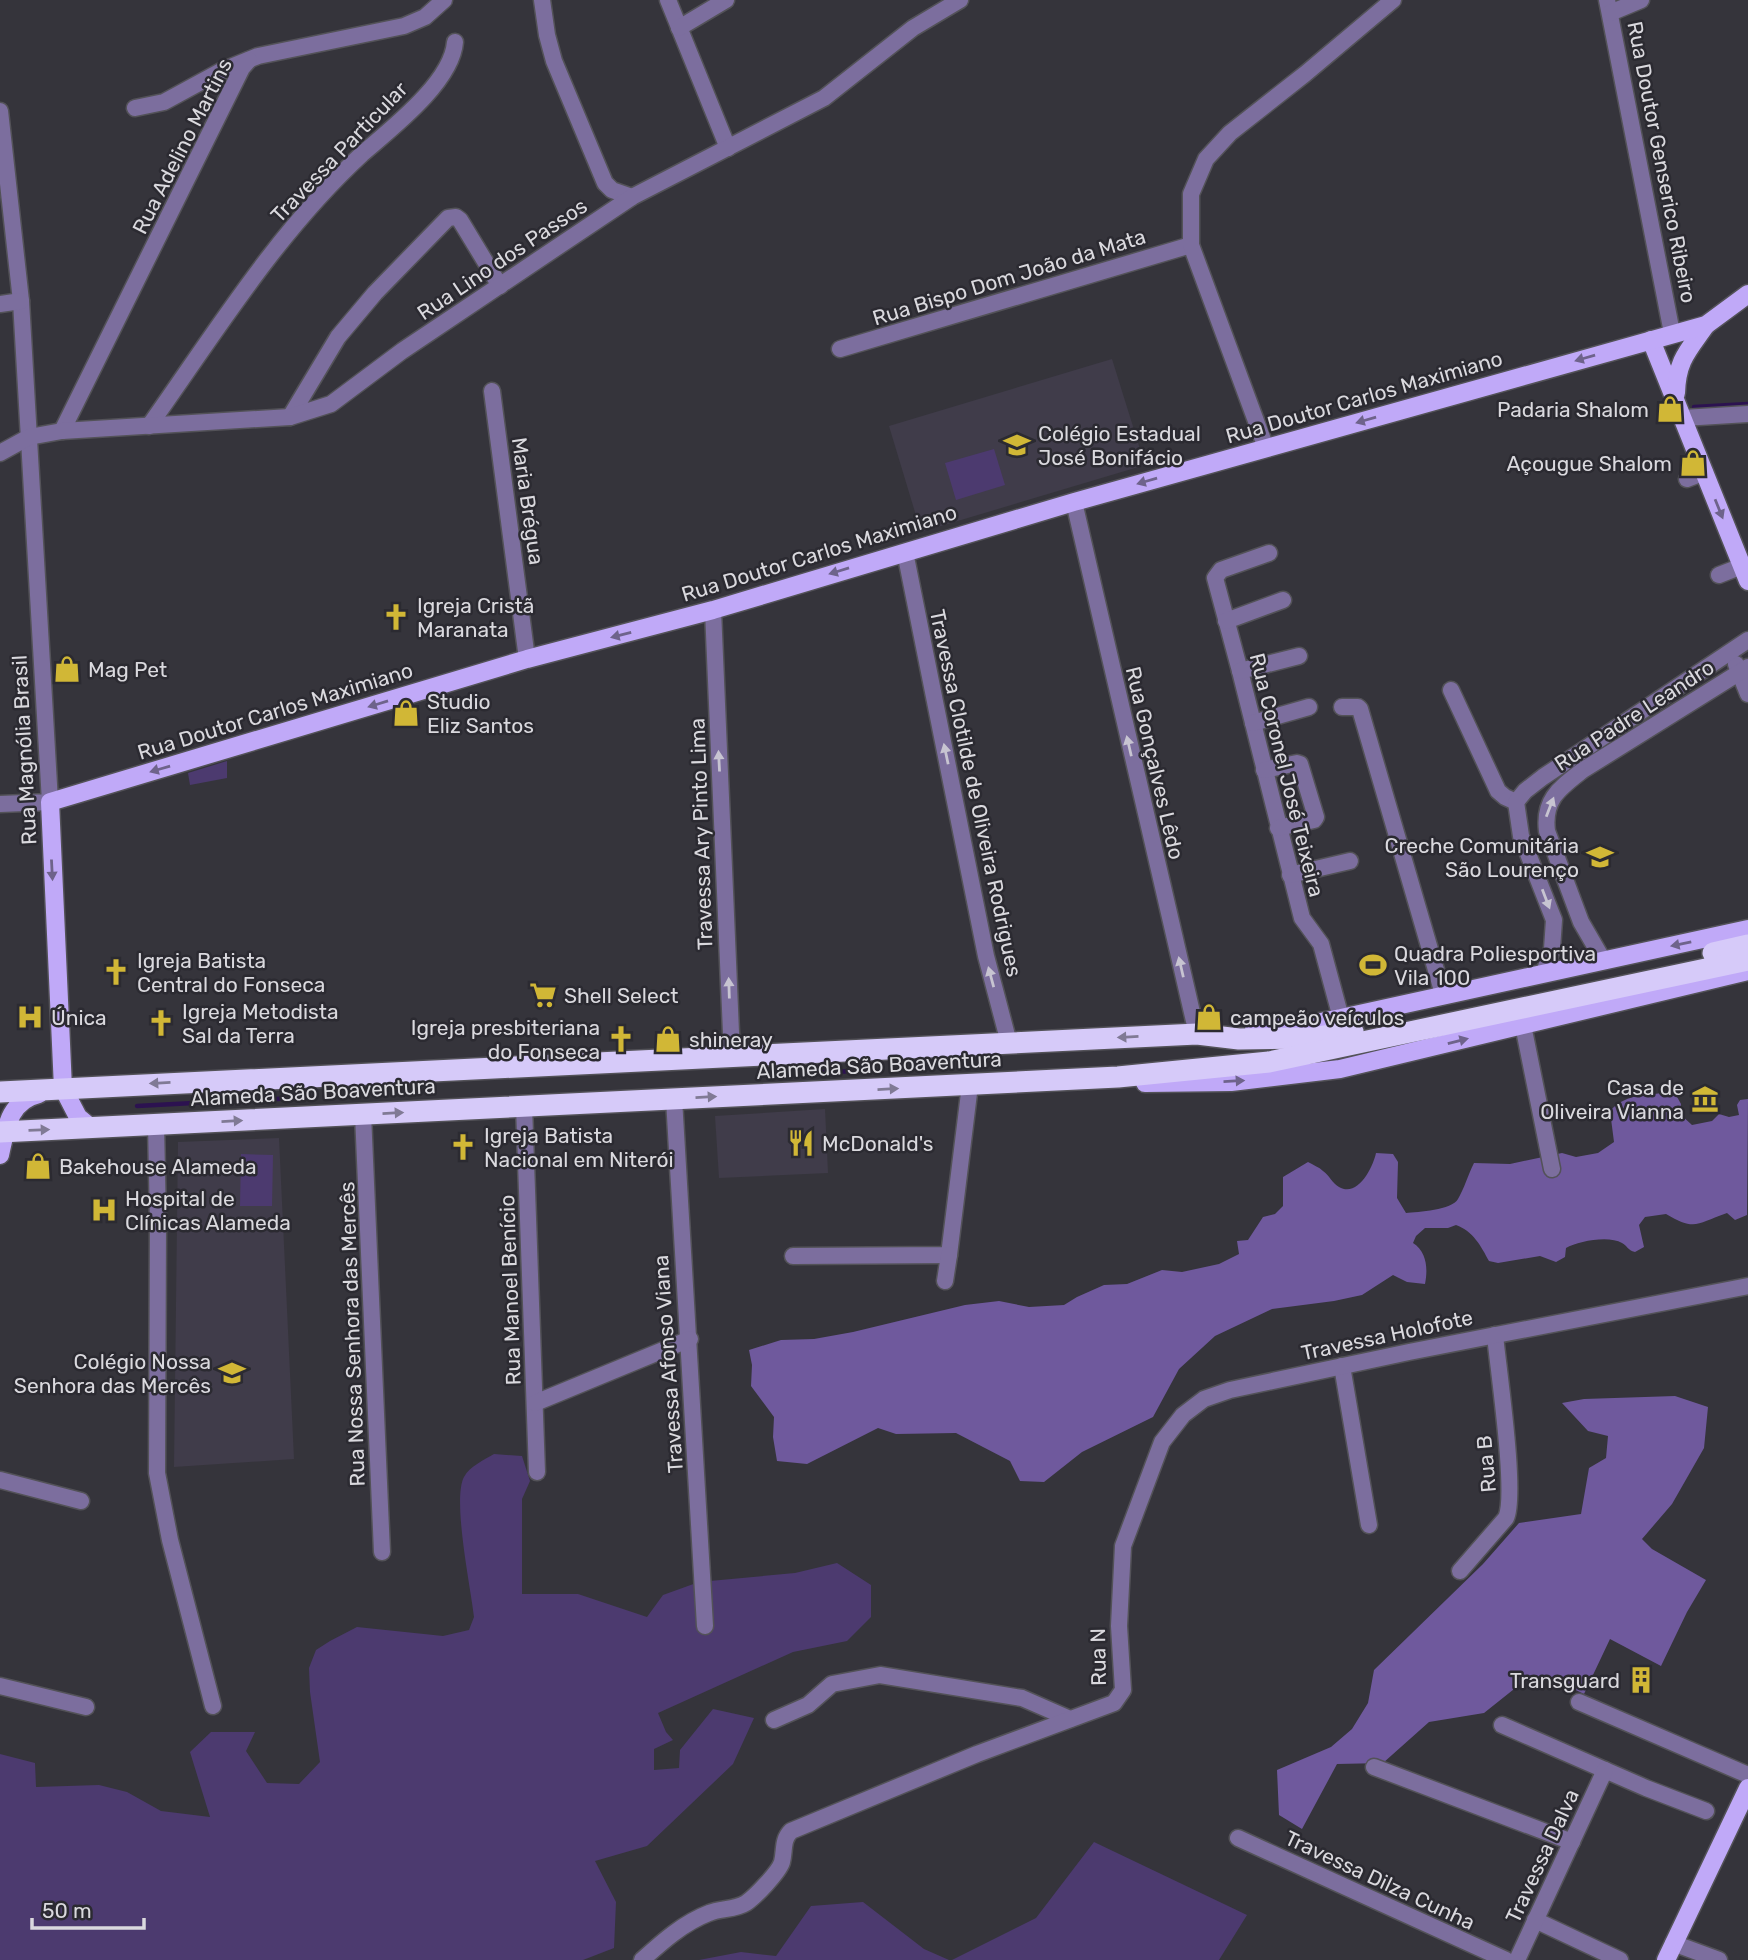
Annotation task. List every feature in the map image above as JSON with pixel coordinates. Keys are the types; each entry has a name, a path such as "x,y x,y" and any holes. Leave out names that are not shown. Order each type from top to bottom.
{"highway":[{"path":"1118,1077 1269,1062 1564,992 1739,940"},
{"path":"1201,1034 1239,1039 1312,1038 1564,992 1746,968"},
{"name":"Alameda São Boaventura","path":"0,1092 1201,1034"},
{"name":"Alameda São Boaventura","path":"3,1131 1118,1077"}],"main road":[{"path":"1676,400 1676,374 1680,362 1706,325 1748,294"},
{"name":"Rua Doutor Carlos Maximiano","path":"50,802 527,659 713,610 1074,502 1706,325"},
{"path":"1651,340 1745,574"},
{"name":"Rua Magnólia Brasil","path":"50,802 63,1088 78,1117 90,1127"},
{"name":"Alameda São Boaventura","path":"1201,1034 1277,1028 1341,1018 1603,960 1739,940 1748,929"},
{"path":"1739,940 1748,939"},
{"name":"Alameda São Boaventura","path":"1118,1077 1140,1083 1231,1082 1320,1073 1522,1026 1746,968"},
{"path":"0,1155 3,1131 15,1106 21,1100 63,1088"},
{"path":"1665,1960 1748,1788"}],"street":[{"path":"542,0 554,61 605,183 612,190 632,197"},
{"path":"667,0 728,148"},
{"path":"678,28 726,0"},
{"name":"Rua Lino dos Passos","path":"0,453 29,437 62,431 290,417 331,404 402,351 632,197 824,98 913,27 960,0"},
{"path":"1266,448 1191,245 1191,194 1206,159 1230,133 1306,74 1393,0"},
{"path":"1610,4 1641,0"},
{"name":"Rua Adelino Martins","path":"62,431 236,81 249,60 404,26 425,17 442,3"},
{"name":"Rua Doutor Genserico Ribeiro","path":"1610,4 1672,334"},
{"name":"Travessa Particular","path":"149,426 278,245 338,176 401,120 442,77 451,62 455,42"},
{"path":"135,108 164,102 221,71 249,60"},
{"name":"Rua Magnólia Brasil","path":"0,111 21,300 50,802"},
{"path":"600,219 605,183"},
{"path":"290,417 338,337 375,293 448,218 456,217 460,220 500,286"},
{"name":"Rua Bispo Dom João da Mata","path":"839,349 1191,245"},
{"path":"0,304 21,300"},
{"name":"Maria Brégua","path":"492,391 527,659"},
{"path":"1683,418 1748,414"},
{"path":"1687,478 1704,472"},
{"name":"Rua Gonçalves Lêdo","path":"1074,502 1201,1034"},
{"name":"Travessa Clotilde de Oliveira Rodrigues","path":"905,552 986,957 1009,1043"},
{"name":"Rua Coronel José Teixeira","path":"1269,553 1221,570 1214,578 1302,918 1321,944 1341,1018"},
{"path":"1719,575 1745,574"},
{"path":"1226,621 1283,600"},
{"name":"Travessa Ary Pinto Lima","path":"713,610 732,1056"},
{"name":"Rua Padre Leandro","path":"1516,802 1543,777 1748,640"},
{"path":"1731,650 1744,669 1748,694"},
{"path":"1240,671 1299,656"},
{"name":"Rua Padre Leandro","path":"1603,960 1581,922 1548,831 1546,816 1550,801 1561,788 1583,771 1744,669"},
{"path":"1451,690 1498,791 1516,802 1521,836 1554,920 1552,949 1544,973"},
{"path":"1253,723 1309,707"},
{"path":"1342,707 1360,709 1443,995"},
{"path":"1264,770 1300,764 1316,817 1314,820 1279,828"},
{"name":"Rua Doutor Carlos Maximiano","path":"0,804 50,802"},
{"path":"1290,875 1350,861"},
{"path":"1522,1026 1552,1169"},
{"path":"945,1281 970,1085"},
{"name":"Travessa Afonso Viana","path":"674,1099 705,1626"},
{"name":"Rua Manoel Benício","path":"524,1106 537,1472"},
{"name":"Rua Nossa Senhora das Mercês","path":"363,1114 382,1552"},
{"path":"156,1124 157,1473 160,1500 213,1706"},
{"path":"793,1256 949,1255"},
{"name":"Travessa Holofote","path":"1123,1546 1162,1442 1182,1415 1203,1399 1230,1390 1342,1366 1748,1286"},
{"name":"Rua B","path":"1460,1571 1510,1510 1510,1484 1495,1335"},
{"path":"535,1403 690,1339"},
{"path":"1342,1366 1369,1525"},
{"path":"0,1480 80,1501"},
{"name":"Rua N","path":"642,1960 695,1919 713,1911 746,1903 778,1871 782,1862 784,1841 791,1831 977,1754 1114,1703 1122,1690 1119,1626 1123,1546"},
{"path":"774,1720 808,1705 832,1684 880,1675 1022,1698 1070,1719"},
{"path":"0,1686 86,1707"},
{"path":"1578,1702 1748,1775"},
{"path":"1502,1725 1706,1811"},
{"path":"1374,1768 1572,1842"},
{"name":"Travessa Dalva","path":"1517,1960 1605,1770"},
{"name":"Travessa Dilza Cunha","path":"1238,1838 1506,1960"},
{"path":"1535,1920 1620,1960"},
{"path":"1673,1943 1719,1960"}],"shaded area":[{"name":"Colégio Estadual José Bonifácio","path":"1112,359 1145,465 921,532 889,426"},
{"path":"994,449 1005,485 956,500 945,463"},
{"path":"227,761 227,778 190,785 188,773"},
{"path":"1664,1093 1676,1095 1681,1104 1680,1114 1692,1125 1712,1121 1719,1114 1729,1117 1739,1115 1737,1105 1740,1100 1748,1099 1747,1215 1735,1220 1727,1213 1696,1224 1684,1223 1666,1214 1645,1217 1639,1225 1644,1247 1635,1252 1616,1241 1594,1240 1566,1248 1565,1257 1556,1262 1540,1256 1498,1263 1489,1261 1476,1240 1462,1228 1456,1225 1448,1228 1425,1228 1413,1243 1421,1251 1425,1261 1425,1284 1407,1282 1393,1275 1362,1295 1272,1309 1215,1336 1179,1369 1153,1417 1082,1452 1044,1482 1020,1481 1010,1461 956,1433 896,1434 878,1428 807,1464 777,1461 773,1437 774,1417 751,1386 752,1365 749,1350 781,1340 814,1339 853,1332 965,1305 999,1301 1029,1307 1064,1305 1104,1285 1127,1284 1162,1270 1182,1272 1219,1264 1239,1254 1237,1241 1248,1240 1263,1217 1275,1214 1283,1206 1283,1177 1308,1162 1321,1170 1337,1186 1346,1189 1358,1185 1364,1179 1376,1153 1393,1154 1398,1162 1397,1198 1406,1213 1442,1208 1458,1199 1474,1163 1510,1164 1562,1153 1576,1157 1598,1153 1614,1142 1610,1111 1615,1106 1634,1097"},
{"path":"825,1109 828,1173 719,1178 715,1116"},
{"name":"Colégio Nossa Senhora das Mercês","path":"279,1138 294,1459 174,1467 178,1142"},
{"path":"241,1154 273,1155 272,1206 240,1206"},
{"path":"1675,1396 1708,1407 1704,1448 1672,1504 1642,1539 1652,1549 1706,1580 1661,1666 1610,1639 1584,1694 1553,1679 1528,1678 1484,1713 1429,1722 1383,1763 1337,1764 1302,1829 1279,1815 1277,1770 1331,1747 1352,1729 1368,1703 1374,1670 1483,1564 1519,1523 1581,1514 1589,1468 1606,1458 1608,1436 1588,1431 1562,1403 1584,1399"},
{"path":"494,1454 522,1456 530,1481 522,1499 522,1594 578,1594 647,1617 663,1595 699,1582 795,1573 837,1563 871,1585 871,1617 847,1641 793,1652 658,1713 666,1732 673,1740 654,1749 654,1770 679,1768 680,1750 713,1709 754,1718 733,1764 647,1846 595,1861 616,1902 614,1948 583,1960 0,1960 0,1754 35,1763 36,1787 99,1785 127,1792 161,1811 210,1817 190,1752 211,1732 255,1732 246,1751 267,1783 299,1784 320,1762 309,1668 316,1650 357,1627 443,1636 469,1630 474,1617 463,1545 461,1488 464,1477 470,1470"},
{"path":"1094,1842 1247,1915 1219,1960 952,1960 1036,1918"},
{"path":"863,1902 924,1949 949,1960 699,1960 741,1952 776,1956 811,1906"}],"waterway":[{"path":"1694,407 1748,404"},
{"path":"821,1072 867,1071"},
{"path":"277,1099 289,1098"},
{"path":"137,1106 231,1101"}],"place":[{"name":"Padaria Shalom","path":"1670,409"},
{"name":"Colégio Estadual José Bonifácio","path":"1017,445"},
{"name":"Açougue Shalom","path":"1693,463"},
{"name":"Igreja Cristã Maranata","path":"396,617"},
{"name":"Mag Pet","path":"67,669"},
{"name":"Studio Eliz Santos","path":"406,713"},
{"name":"Creche Comunitária São Lourenço","path":"1600,857"},
{"name":"Quadra Poliesportiva Vila 100","path":"1373,965"},
{"name":"Igreja Batista Central do Fonseca","path":"116,972"},
{"name":"Shell Select","path":"543,995"},
{"name":"Única","path":"30,1017"},
{"name":"campeão veículos","path":"1209,1017"},
{"name":"Igreja Metodista Sal da Terra","path":"161,1023"},
{"name":"Igreja presbiteriana do Fonseca","path":"621,1039"},
{"name":"shineray","path":"668,1039"},
{"name":"Casa de Oliveira Vianna","path":"1705,1099"},
{"name":"McDonald's","path":"801,1143"},
{"name":"Igreja Batista Nacional em Niterói","path":"463,1147"},
{"name":"Bakehouse Alameda","path":"38,1166"},
{"name":"Hospital de Clínicas Alameda","path":"104,1210"},
{"name":"Colégio Nossa Senhora das Mercês","path":"232,1373"},
{"name":"Transguard","path":"1641,1680"}]}
